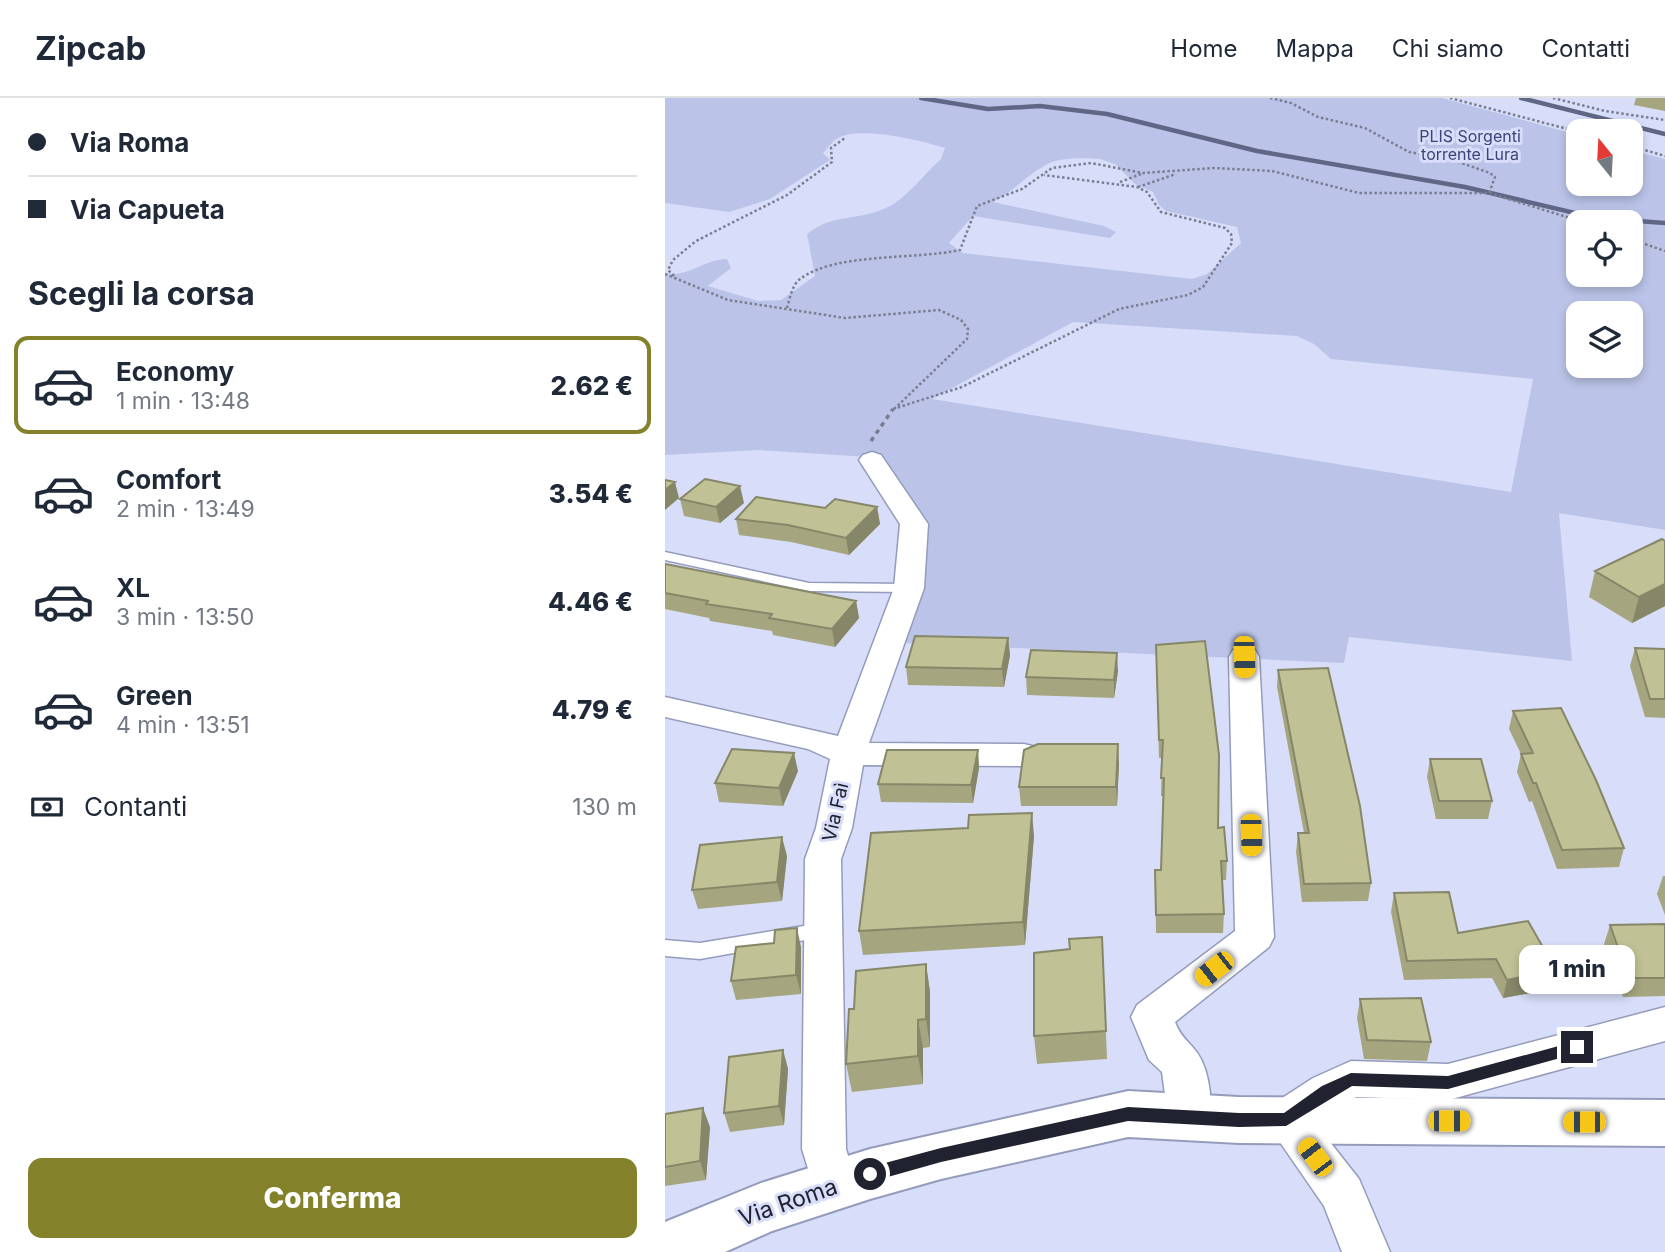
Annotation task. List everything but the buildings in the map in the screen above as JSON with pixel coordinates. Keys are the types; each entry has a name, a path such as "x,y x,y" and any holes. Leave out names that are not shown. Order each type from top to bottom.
{"street":[{"name":"Via Faì","path":"834,1186 824,1149 823,859 834,828 848,754 909,588 914,524 872,460"},
{"path":"1190,1117 1182,1065 1164,1048 1152,1017 1255,937 1244,657"},
{"path":"665,707 817,740 848,754 1024,755"},
{"path":"1366,1252 1343,1194 1286,1119 1351,1079 1448,1082 1665,1024"},
{"name":"Via Roma","path":"665,1250 761,1209 834,1186 941,1155 1128,1114 1286,1119 1665,1123"}],"lane":[{"path":"665,556 809,587 909,588"},
{"path":"665,948 700,951 822,930"}],"path":[{"path":"1270,98 1291,103 1318,117 1365,128 1409,152 1453,160 1490,173 1495,177 1489,193"},
{"path":"1450,98 1566,129"},
{"path":"1553,98 1605,111 1665,120"},
{"path":"677,279 668,270 674,257 718,229 808,182 832,162 831,148 845,138"},
{"path":"1643,150 1665,156"},
{"path":"787,308 794,285 801,278 824,268 931,257 960,250 977,206 1022,188 1052,168 1073,163 1143,173 1247,168 1272,170 1359,193 1489,193 1566,217"},
{"path":"1137,187 1179,172"},
{"path":"1119,182 1143,173"},
{"path":"893,409 962,387 1119,309 1188,295 1203,287 1232,243 1231,234 1225,228 1161,212 1147,192 1137,187 1119,182 1053,174 1043,176"},
{"path":"1643,243 1665,251"},
{"path":"665,274 728,300 845,318 922,309 939,310 961,320 968,329 967,339 893,409 871,441 872,460"}],"green space":[{"name":"PLIS Sorgenti torrente Lura","path":"665,98 1442,98 1566,132 1566,196 1643,196 1643,153 1665,159 1665,530 1559,513 1572,661 1349,637 1344,663 904,643 926,521 869,457 759,450 665,455 665,273 681,273 727,259 731,268 708,286 758,301 781,300 815,276 807,234 827,223 877,212 895,203 941,159 945,148 889,135 845,135 835,140 823,153 830,160 770,199 729,212 665,203","holes":["1071,159 1100,159 1115,164 1135,184 1153,192 1159,205 1166,211 1237,227 1241,243 1207,274 1192,279 963,253 949,243 973,216 1110,238 1116,232 1104,226 993,202 1050,163","1073,322 1297,336 1314,344 1331,359 1533,379 1511,492 932,399"]}],"waterway":[{"path":"921,98 988,109 1040,106 1107,114 1257,151 1465,187 1596,218 1665,223"},
{"path":"1521,98 1665,134"}],"route":[{"path":"870,1174 941,1155 1128,1114 1239,1120 1286,1119 1351,1079 1448,1082 1577,1047"}]}
